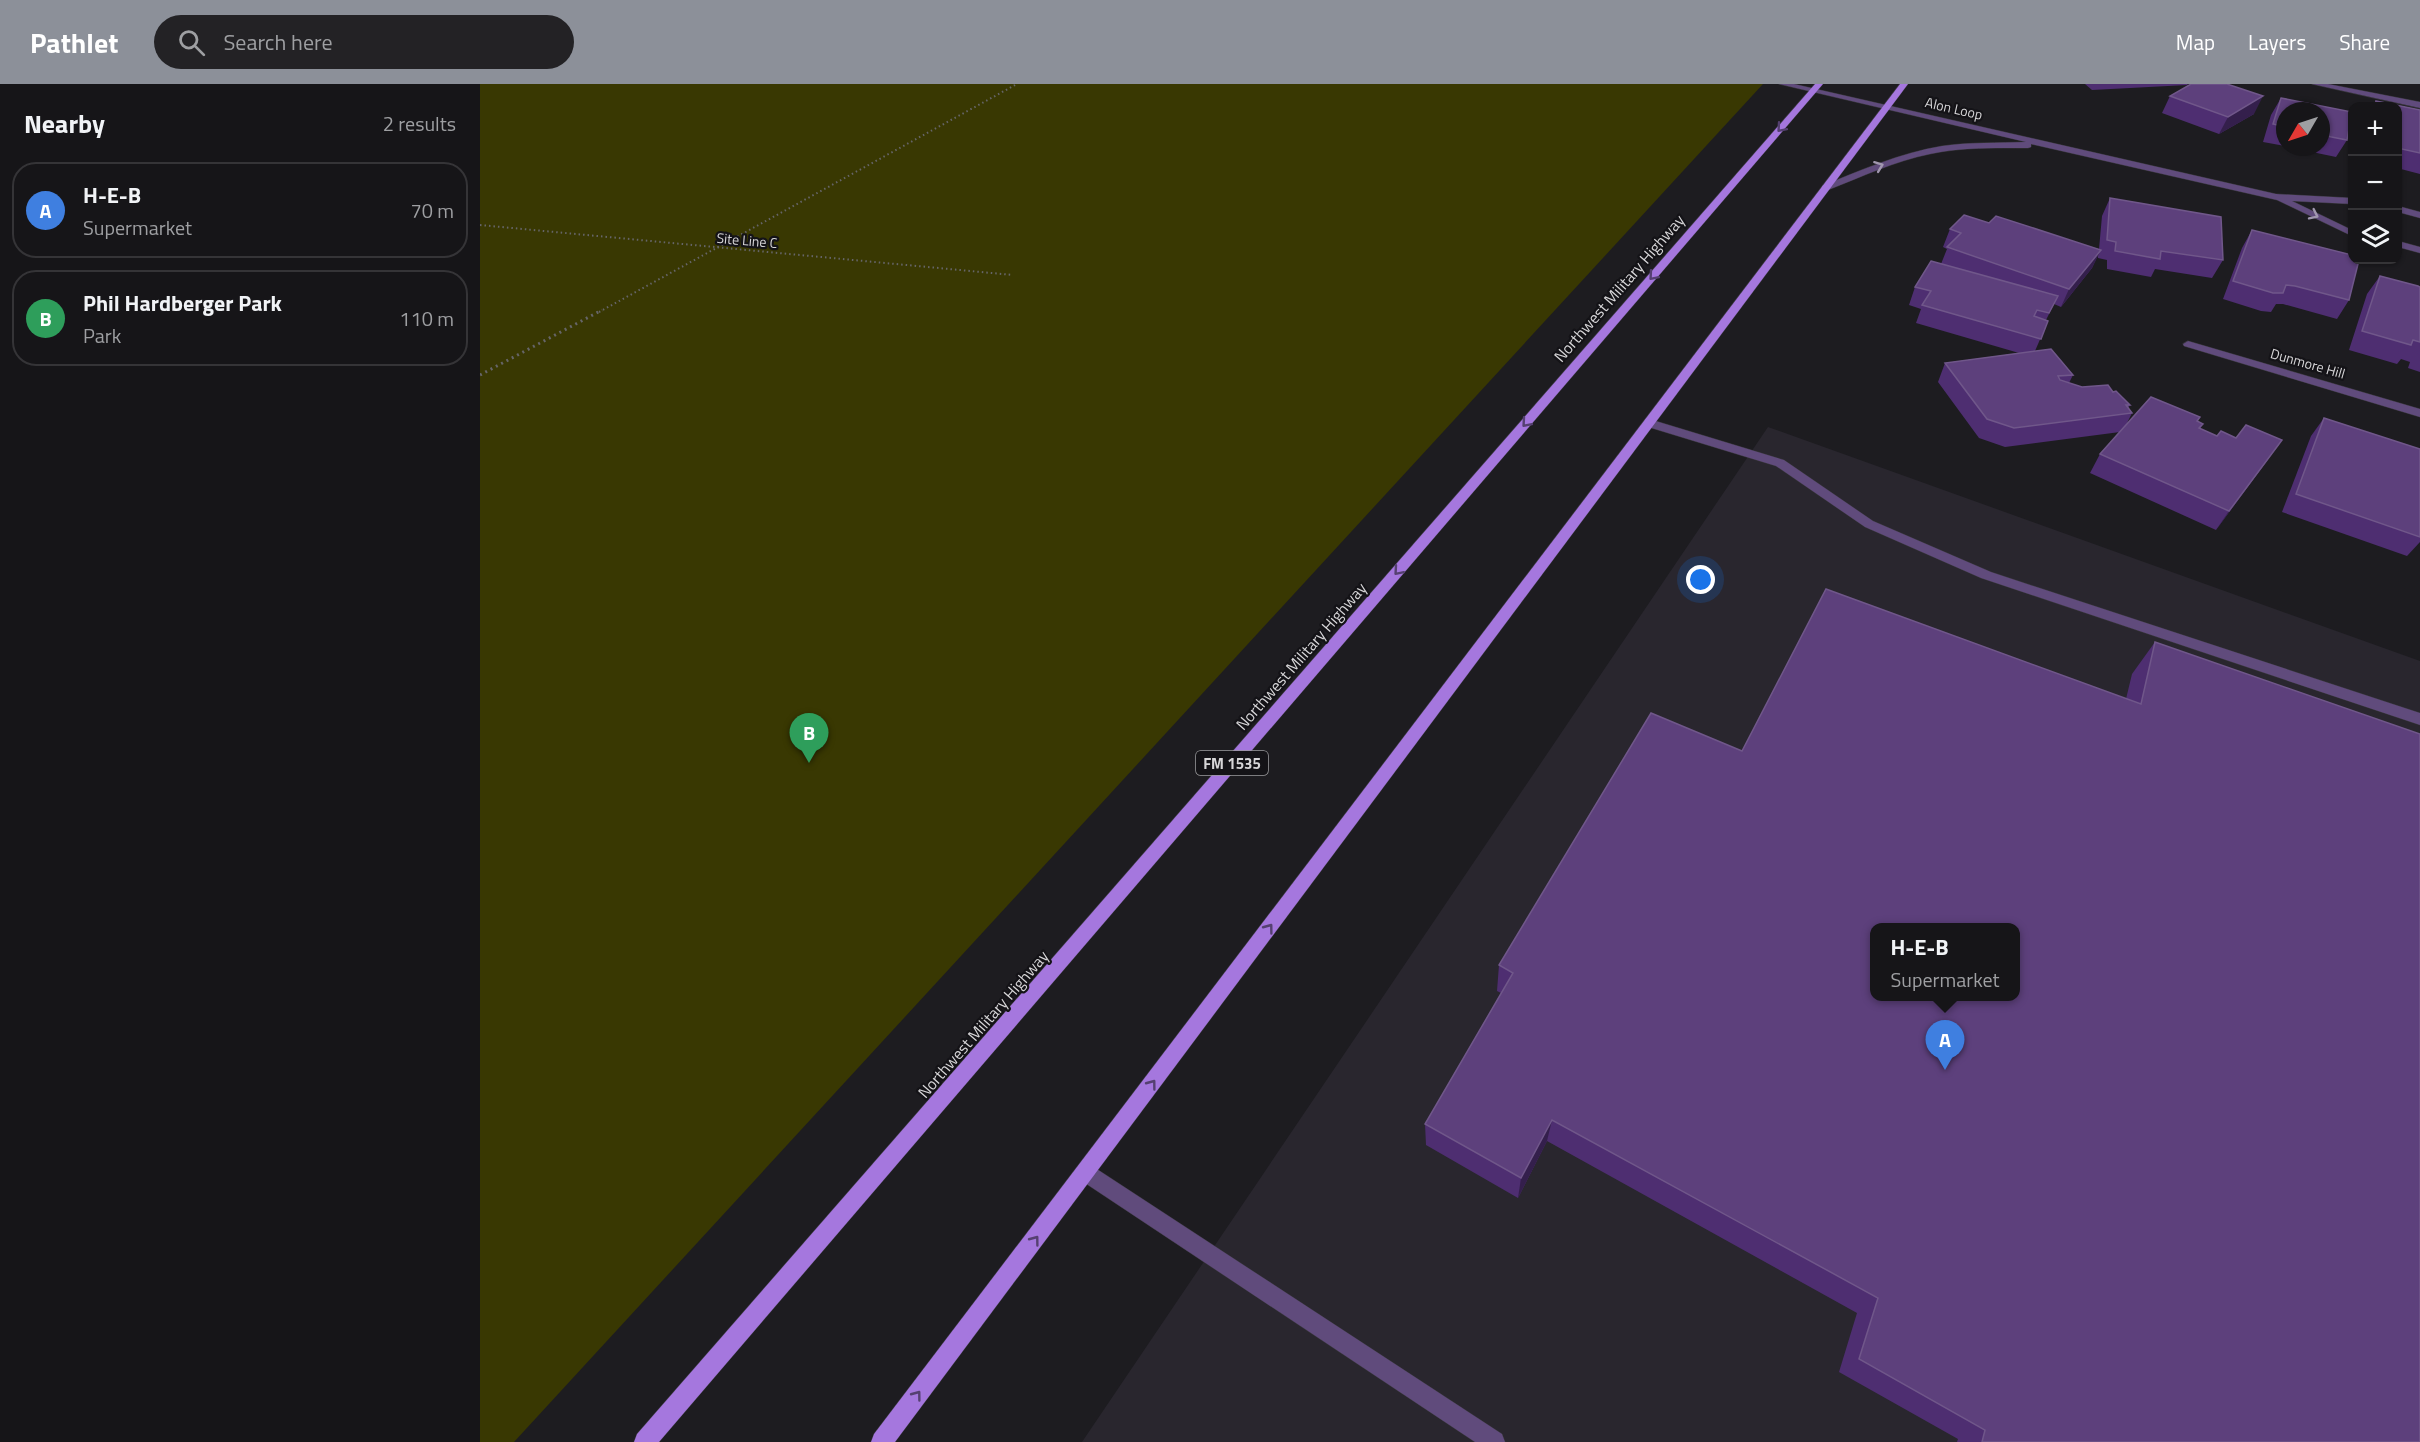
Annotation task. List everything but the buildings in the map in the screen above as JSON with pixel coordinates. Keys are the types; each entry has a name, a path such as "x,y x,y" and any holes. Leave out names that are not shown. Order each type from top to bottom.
{"main road":[{"path":"882,1442 1904,84"},
{"name":"Northwest Military Highway","path":"645,1442 1816,87"}],"street":[{"name":"Alon Loop","path":"1783,84 1816,87 1887,106 2276,197 2348,201"},
{"path":"2316,84 2420,105"},
{"name":"Alon Loop","path":"1825,188 1885,163 1931,151 1975,146 2054,145"},
{"name":"Alon Loop","path":"2276,197 2348,231"},
{"path":"2401,210 2420,215"},
{"path":"2402,245 2420,250"},
{"name":"Dunmore Hill","path":"2188,344 2420,413"},
{"path":"1649,423 1780,463 1869,524 1986,575 2420,719"},
{"path":"1086,1172 1494,1442"}],"path":[{"path":"480,375 719,248 1017,84"},
{"name":"Site Line C","path":"480,225 1013,275"}],"shaded area":[{"path":"480,84 1763,84 514,1442 480,1442"},
{"path":"1768,427 2420,661 2420,1442 1082,1442"}],"place":[{"name":"Phil Hardberger Park","path":"809,763"},
{"name":"H-E-B","path":"1945,1070"}]}
